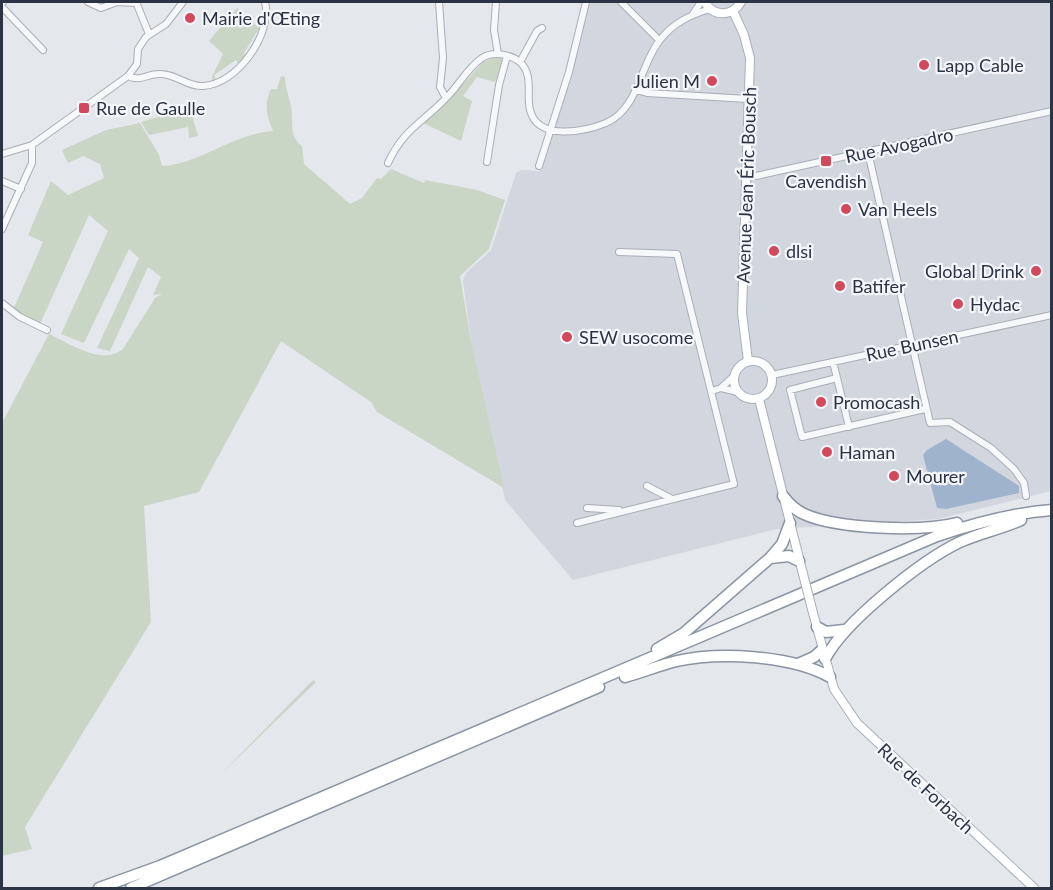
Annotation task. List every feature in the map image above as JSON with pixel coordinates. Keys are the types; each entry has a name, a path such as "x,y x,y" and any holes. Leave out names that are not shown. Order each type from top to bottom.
{"highway":[{"path":"783,496 796,510 813,518"},
{"path":"99,888 160,866 937,536 1052,510"},
{"path":"589,684 684,633 770,558 782,544 791,527 805,519 916,529 945,526 996,514 1052,517"},
{"path":"798,664 824,654 847,629 919,566 937,554 1020,517"},
{"path":"131,888 940,543 1020,517"},
{"path":"770,558 789,556 800,561"},
{"path":"817,627 826,632 847,629"},
{"path":"625,676 701,657 727,656 798,664 816,669 830,678"}],"main road":[{"path":"705,4 721,14 733,11 741,2"},
{"name":"Avenue Jean Éric Bousch","path":"733,11 744,34 750,58 742,313 748,361"},
{"path":"748,361 764,364 772,375 770,390 759,399 751,400 738,393 734,386 735,375 742,364 748,361"},
{"name":"Rue de Forbach","path":"759,399 830,678 838,698 858,723 1034,888"}],"street":[{"path":"88,2 100,8 117,2 136,2 149,34"},
{"path":"2,154 32,145 128,76 137,64 138,49 149,34 166,24 183,2"},
{"path":"128,76 139,79 158,74 203,87 216,83 237,69 251,54 267,20 265,2"},
{"path":"439,2 443,58 440,87 446,98"},
{"path":"495,2 494,30 498,54"},
{"path":"539,166 569,72 586,2"},
{"path":"621,2 659,40"},
{"path":"627,7 633,2"},
{"path":"2,4 43,50"},
{"path":"388,164 397,145 414,124 446,98 481,59 498,54 520,62 526,70 530,86 530,113 536,122 565,132 589,129 610,121 625,107 636,90 659,40 670,28 705,4"},
{"path":"692,14 705,4"},
{"path":"520,62 537,31 542,28"},
{"path":"487,162 499,85 507,56"},
{"path":"636,90 647,93 748,99"},
{"name":"Rue Avogadro","path":"746,175 756,176 1052,111"},
{"path":"2,229 32,163 32,145"},
{"path":"868,152 930,423 950,422 991,448 1014,469 1024,483 1026,496"},
{"path":"2,181 21,189"},
{"path":"577,523 734,484 677,254 620,252"},
{"path":"2,303 20,317 46,330"},
{"name":"Rue Bunsen","path":"772,375 1052,315"},
{"path":"833,362 849,427"},
{"path":"712,391 721,388 735,375"},
{"path":"837,378 790,390 802,437 925,409"},
{"path":"721,388 738,393"},
{"path":"647,486 672,500"},
{"path":"587,508 627,511"}],"shaded area":[{"path":"587,2 1051,2 1051,491 938,519 777,529 573,580 505,500 471,341 463,281 466,273 491,250 516,173 521,170 539,171 556,125"}],"green space":[{"path":"237,8 261,30 258,30 244,53 247,56 239,64 236,60 214,75 217,82 213,84 212,77 223,54 209,41"},
{"path":"496,57 504,59 495,82 477,77 463,96 472,101 461,141 421,122 443,106 483,62"},
{"path":"281,76 285,77 291,106 293,133 302,146 304,164 350,204 362,198 377,178 381,179 391,169 424,183 425,180 477,190 505,200 489,249 460,276 471,341 504,488 377,412 371,402 281,341 199,492 144,506 151,622 25,827 32,849 2,856 2,423 49,334 86,352 115,354 123,349 155,298 162,294 153,295 161,277 148,267 110,351 97,348 139,258 129,249 84,343 61,334 108,231 89,215 40,324 13,310 43,242 28,235 51,181 68,195 104,178 100,164 83,156 68,163 62,150 106,130 140,123 159,155 162,166 191,160 244,137 273,131 267,115 267,99 271,89 277,89"},
{"path":"190,109 198,136 189,138 188,127 149,135 141,122"},
{"path":"313,680 316,682 219,776"}],"water":[{"path":"946,439 1019,486 1019,493 946,509 937,508 923,455 927,450"}],"place":[{"name":"Mairie d'Œting","path":"190,18"},
{"name":"Lapp Cable","path":"924,65"},
{"name":"Julien M","path":"712,81"},
{"name":"Rue de Gaulle","path":"84,108"},
{"name":"Cavendish","path":"826,161"},
{"name":"Van Heels","path":"846,209"},
{"name":"dlsi","path":"774,251"},
{"name":"Global Drink","path":"1036,271"},
{"name":"Batifer","path":"840,286"},
{"name":"Hydac","path":"958,304"},
{"name":"SEW usocome","path":"567,337"},
{"name":"Promocash","path":"821,402"},
{"name":"Haman","path":"827,452"},
{"name":"Mourer","path":"894,476"}]}
